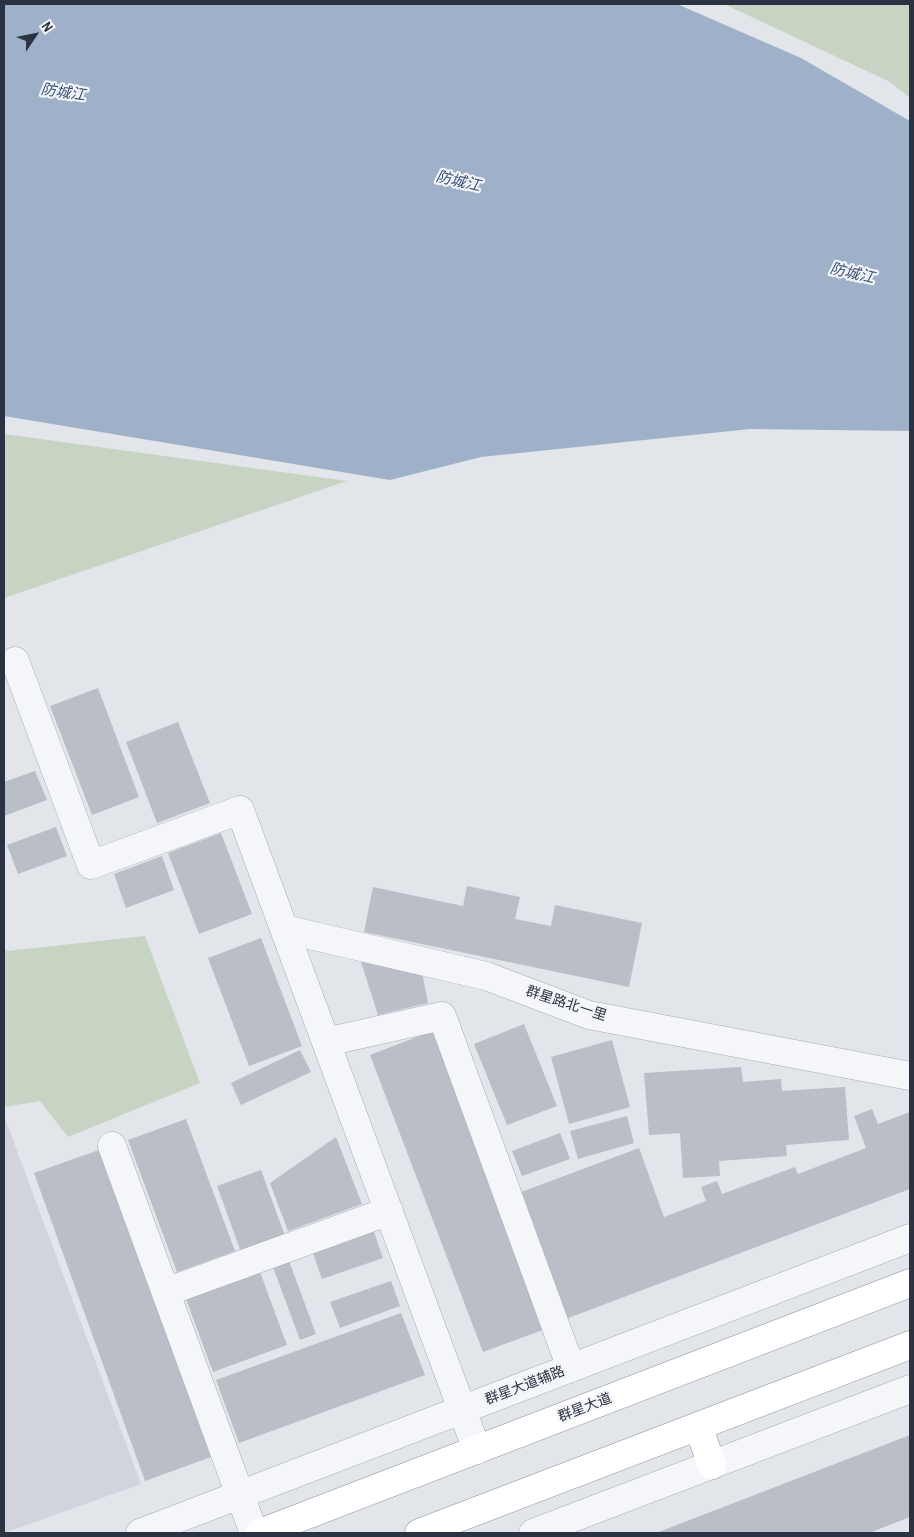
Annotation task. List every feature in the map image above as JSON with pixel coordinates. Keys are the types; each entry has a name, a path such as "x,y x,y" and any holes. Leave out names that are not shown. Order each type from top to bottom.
{"highway":[{"name":"群星大道","path":"260,1533 910,1283"},
{"path":"419,1533 910,1344"},
{"path":"698,1426 712,1465"}],"street":[{"path":"15,661 91,865 240,810 477,1450"},
{"name":"群星路北一里","path":"284,929 486,976 589,1014 910,1076"},
{"path":"326,1042 442,1016 571,1368"},
{"path":"112,1146 254,1533"},
{"path":"166,1292 389,1211"},
{"name":"群星大道辅路","path":"140,1533 910,1238"},
{"path":"533,1533 910,1389"}],"shaded area":[{"path":"6,1121 141,1484 4,1533 4,1122"}],"green space":[{"path":"724,4 910,4 910,98 890,82"},
{"path":"4,434 347,481 4,598"},
{"path":"145,936 200,1083 68,1137 40,1101 4,1107 4,947 7,951"}],"water":[{"name":"防城江","path":"4,4 677,4 801,58 910,121 910,431 750,429 481,457 390,480 4,416"}],"building":[{"path":"98,688 139,797 92,815 50,706"},
{"path":"178,722 210,803 157,823 126,742"},
{"path":"35,771 47,800 4,816 4,782"},
{"path":"56,827 67,856 18,874 7,845"},
{"path":"221,833 252,914 199,934 168,853"},
{"path":"162,856 174,890 126,908 114,874"},
{"path":"467,886 520,897 515,919 551,926 555,905 642,923 629,987 364,932 373,887 463,906"},
{"path":"261,938 302,1046 249,1066 208,958"},
{"path":"360,959 421,967 428,1003 378,1015"},
{"path":"524,1024 557,1106 507,1125 474,1044"},
{"path":"435,1030 548,1328 483,1352 370,1055"},
{"path":"612,1040 630,1107 569,1124 551,1057"},
{"path":"300,1050 311,1072 241,1105 231,1083"},
{"path":"741,1067 743,1082 781,1079 782,1091 845,1087 849,1140 786,1145 787,1156 719,1161 720,1176 683,1178 680,1133 649,1135 644,1073"},
{"path":"872,1109 878,1124 910,1112 910,1189 563,1320 516,1194 639,1148 664,1217 706,1201 701,1187 717,1181 722,1194 795,1167 798,1174 866,1148 854,1116"},
{"path":"627,1116 634,1143 578,1159 570,1131"},
{"path":"186,1119 235,1251 177,1272 128,1140"},
{"path":"560,1133 570,1159 522,1176 512,1151"},
{"path":"336,1137 362,1204 288,1231 270,1183"},
{"path":"99,1150 211,1457 145,1481 34,1173"},
{"path":"261,1170 285,1236 241,1252 217,1186"},
{"path":"374,1232 383,1258 322,1279 313,1253"},
{"path":"289,1261 316,1334 300,1340 273,1267"},
{"path":"260,1272 287,1345 213,1372 186,1299"},
{"path":"391,1281 400,1306 340,1328 330,1302"},
{"path":"401,1313 425,1375 239,1443 216,1380"},
{"path":"910,1435 910,1517 869,1533 656,1533"}]}
